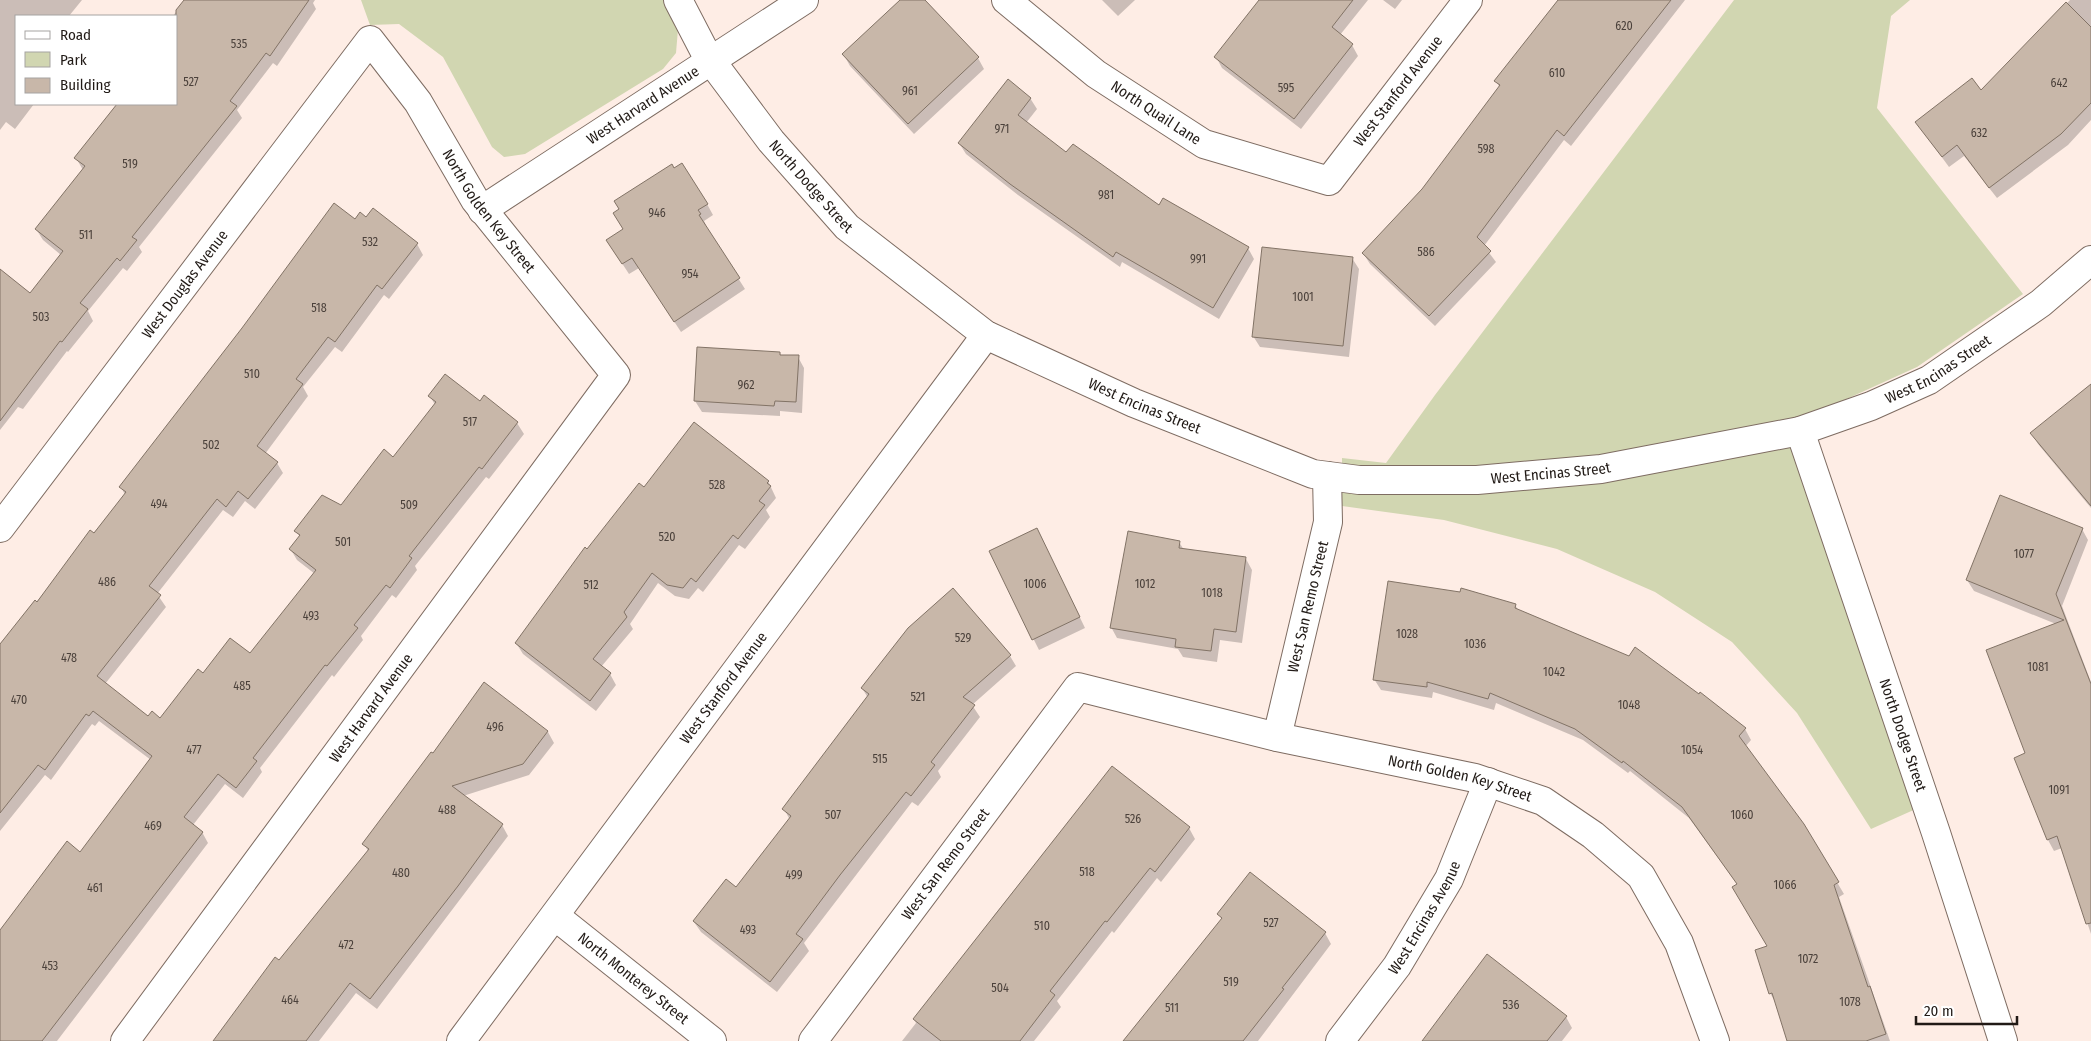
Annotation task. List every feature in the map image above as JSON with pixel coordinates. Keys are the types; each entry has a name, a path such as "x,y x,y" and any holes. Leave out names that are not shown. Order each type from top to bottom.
{"street":[{"name":"North Dodge Street","path":"678,0 711,60 771,142 847,227 986,335"},
{"name":"West Harvard Avenue","path":"482,210 804,0"},
{"name":"North Quail Lane","path":"1006,0 1096,74 1204,144 1329,181"},
{"name":"West Stanford Avenue","path":"1329,181 1468,0"},
{"name":"North Golden Key Street","path":"370,40 418,102 482,210 616,375"},
{"name":"West Douglas Avenue","path":"0,528 370,40"},
{"name":"West Encinas Street","path":"986,335 1134,403 1313,474 1359,480 1477,480 1601,470 1800,431 1871,406 1929,380 2040,303 2091,260"},
{"name":"West Stanford Avenue","path":"461,1041 986,335"},
{"name":"West Harvard Avenue","path":"125,1041 616,375"},
{"name":"North Dodge Street","path":"1800,431 1936,833 2003,1041"},
{"name":"West San Remo Street","path":"1277,737 1328,522 1327,476"},
{"name":"North Golden Key Street","path":"1078,687 1277,737 1488,782 1543,801 1593,835 1641,876 1679,943 1715,1041"},
{"name":"West San Remo Street","path":"813,1041 1078,687"},
{"name":"West Encinas Avenue","path":"1340,1041 1397,966 1449,879 1488,782"},
{"name":"North Monterey Street","path":"555,916 712,1041"}],"green space":[{"path":"361,0 663,0 678,29 676,53 663,69 525,154 504,157 492,147 443,57 399,24 370,25"},
{"path":"1734,0 1910,0 1891,16 1877,108 2023,294 1917,367 1807,417 1936,800 1871,829 1797,713 1732,642 1655,592 1557,549 1444,520 1342,506 1342,458 1386,463 1435,395"}],"building":[{"path":"184,0 309,0 270,56 266,53 230,101 237,106 132,237 137,240 120,261 117,258 80,303 88,309 62,342 60,341 0,421 0,269 30,293 63,251 35,229 85,166 74,158 116,105 178,105 178,15 176,15 176,10"},
{"path":"900,0 925,0 979,57 908,124 842,54"},
{"path":"1259,0 1353,0 1332,27 1353,44 1294,119 1214,57"},
{"path":"1558,0 1671,0 1564,136 1557,130 1477,237 1491,251 1429,316 1362,253 1422,189 1500,85 1494,81"},
{"path":"2066,2 2091,27 2091,103 2061,134 1989,188 1957,145 1942,157 1915,122 1972,78 1981,90"},
{"path":"1008,79 1031,98 1018,115 1066,152 1073,144 1159,205 1163,198 1249,247 1213,308 1116,252 1113,257 1010,184 958,143"},
{"path":"682,163 708,204 698,210 701,214 699,215 740,278 674,322 632,258 622,264 606,240 623,229 613,213 619,209 614,201 672,164 674,168"},
{"path":"334,203 355,219 360,212 366,217 373,208 418,243 382,289 377,285 335,342 328,337 296,379 303,384 257,446 278,462 248,499 238,491 226,507 217,499 149,586 161,595 97,676 148,716 152,711 160,718 198,669 203,673 230,638 250,653 316,570 289,549 300,535 294,531 322,495 341,505 384,449 393,457 436,402 428,396 445,374 480,401 484,395 518,422 482,469 479,467 409,556 412,558 390,588 386,585 354,625 358,628 327,666 325,665 253,758 257,761 236,788 218,774 184,817 203,832 42,1041 0,1041 0,930 67,841 80,852 152,756 93,711 89,716 86,714 45,770 38,765 0,813 0,644 35,600 37,602 90,530 94,533 126,492 119,487 242,328"},
{"path":"1262,247 1353,257 1343,346 1252,337"},
{"path":"697,347 780,352 780,355 799,355 796,402 775,401 774,406 694,401"},
{"path":"2091,384 2091,506 2030,433"},
{"path":"694,422 769,481 767,483 771,486 759,501 765,505 738,539 733,535 696,582 691,578 683,588 667,585 652,573 624,612 627,617 593,659 611,673 590,701 515,643 585,547 587,549 639,483 644,487"},
{"path":"2000,495 2083,528 2056,594 2091,684 2091,923 2086,924 2057,836 2047,840 2014,758 2025,753 1986,650 2064,620 1966,580"},
{"path":"1037,528 1080,617 1032,640 989,551"},
{"path":"1128,531 1180,541 1179,548 1246,557 1236,632 1214,629 1211,651 1175,647 1176,639 1110,628"},
{"path":"1388,581 1460,592 1461,588 1516,604 1515,608 1629,656 1635,647 1699,694 1700,692 1746,728 1739,736 1804,824 1839,882 1834,885 1868,987 1870,986 1886,1034 1866,1041 1787,1041 1772,993 1769,994 1755,950 1767,946 1732,887 1737,884 1682,807 1623,761 1622,763 1575,729 1490,693 1488,699 1427,682 1427,687 1373,680"},
{"path":"953,588 1011,655 963,697 975,705 931,762 935,765 911,796 906,792 840,875 796,934 803,939 770,982 693,921 726,879 736,887 791,816 782,809 869,694 861,688 908,628"},
{"path":"484,682 548,731 523,764 452,786 503,824 458,886 370,999 350,983 306,1041 213,1041 275,957 279,960 369,849 362,844 431,752 433,753"},
{"path":"1112,766 1190,827 1155,872 1150,868 1107,922 1105,921 1050,991 1055,995 1020,1041 941,1041 913,1019"},
{"path":"1250,872 1326,932 1282,988 1284,989 1243,1041 1123,1041 1222,918 1217,914"},
{"path":"1487,954 1567,1016 1547,1041 1422,1041"}]}
